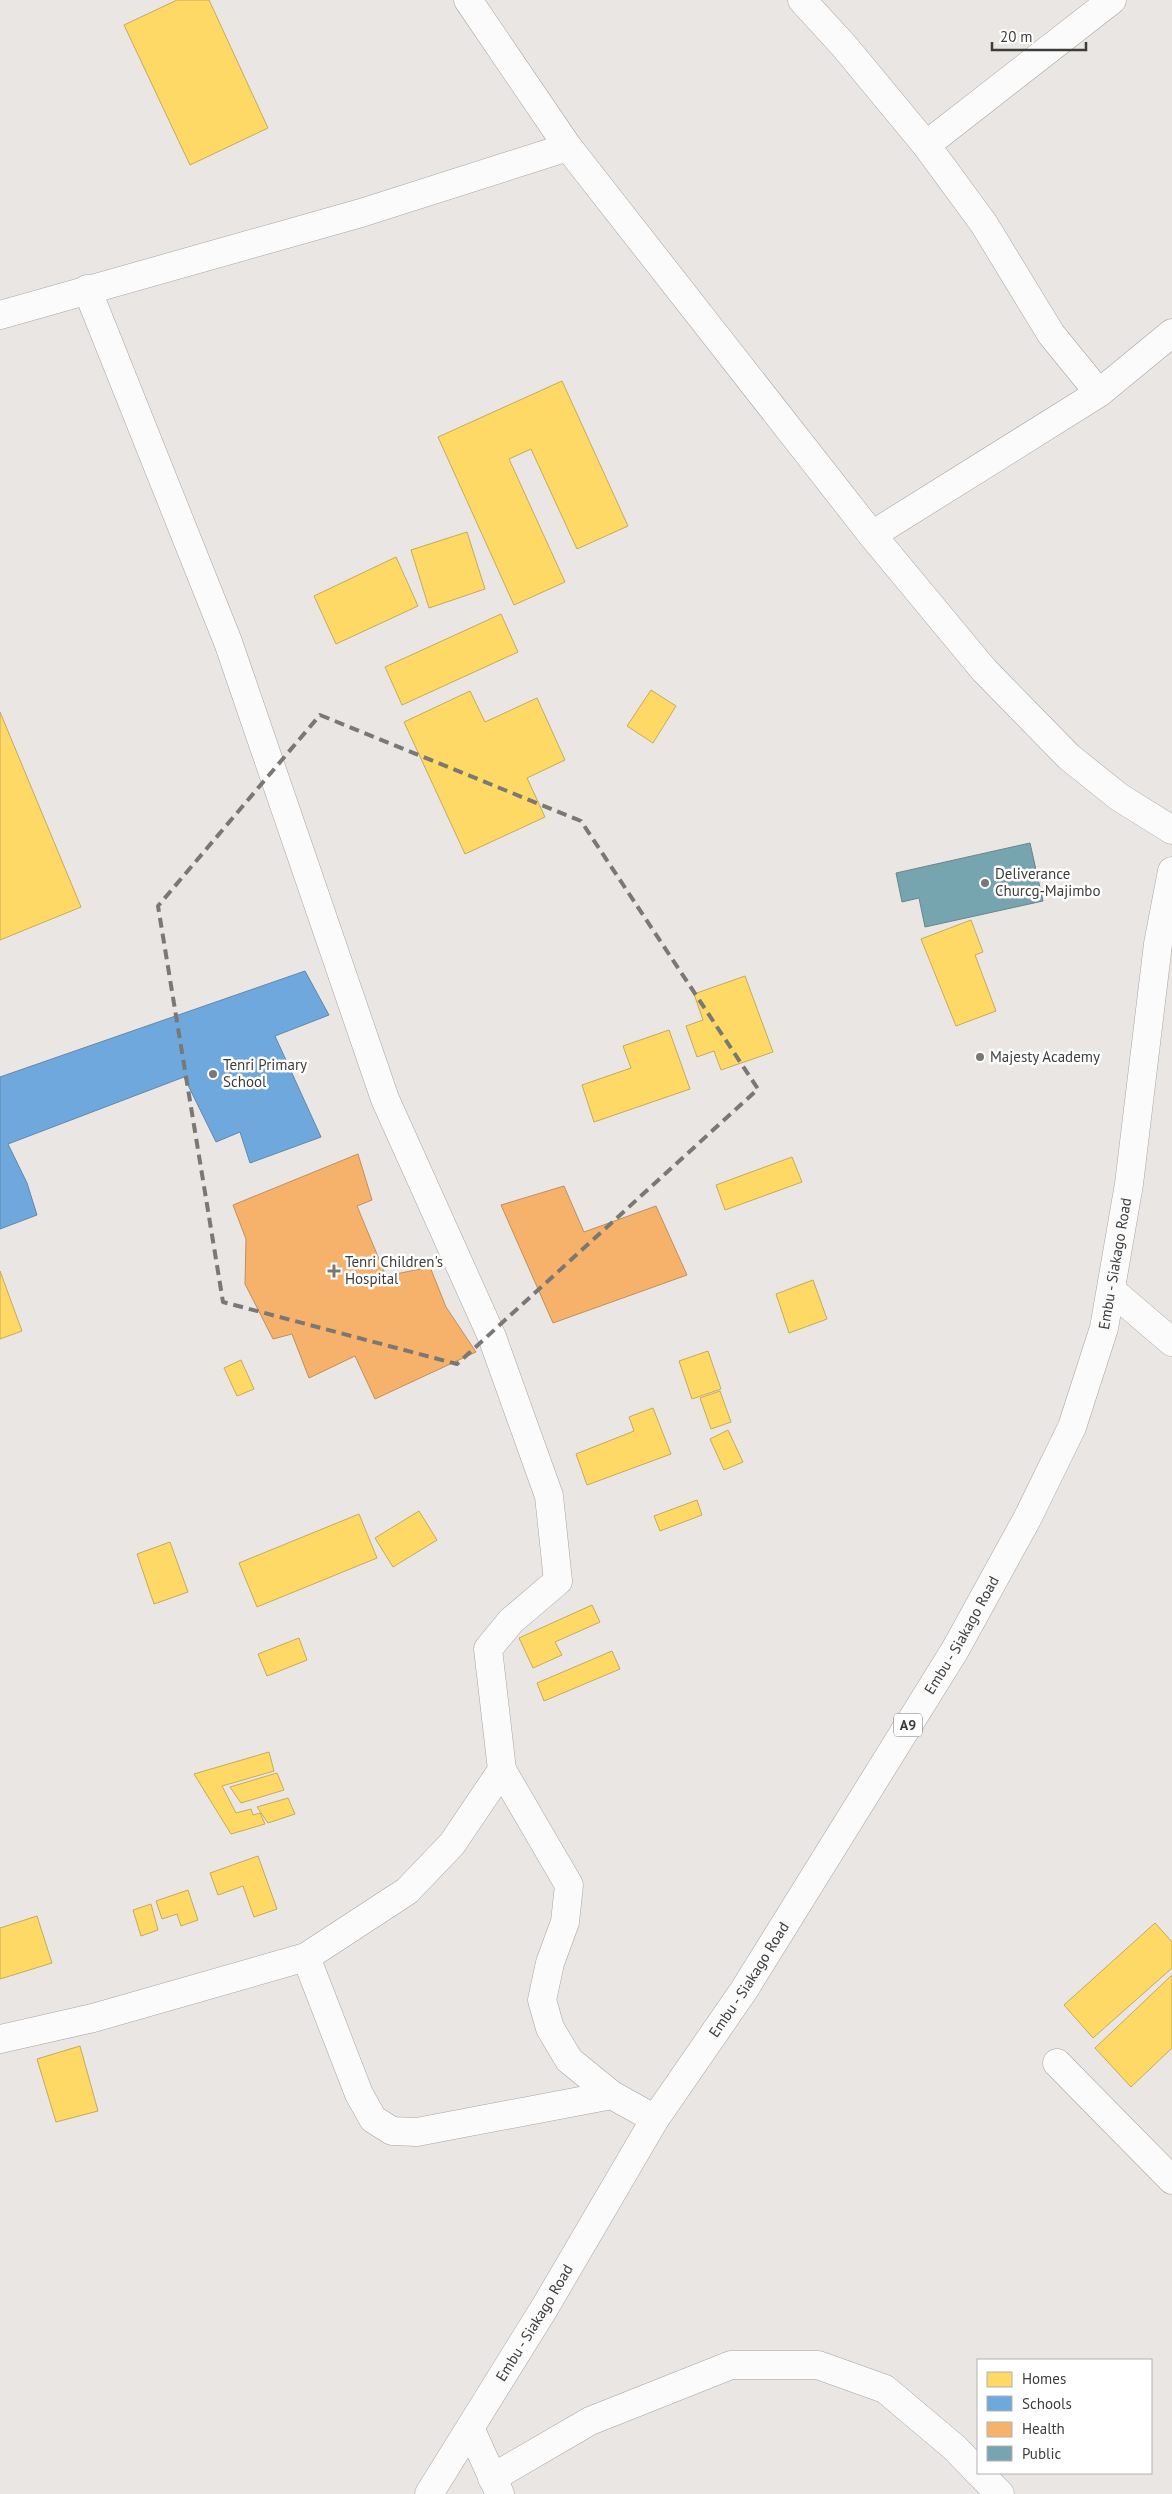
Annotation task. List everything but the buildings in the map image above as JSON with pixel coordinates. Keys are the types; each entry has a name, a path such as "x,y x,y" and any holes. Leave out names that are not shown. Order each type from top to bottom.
{"main road":[{"path":"468,0 568,147 872,535 984,670 1069,757 1119,797 1172,830"},
{"path":"802,0 845,47 926,145 984,224 1051,334 1099,393"},
{"path":"926,145 1112,0"},
{"path":"0,315 361,213 568,147"},
{"path":"87,289 228,642 385,1099 492,1338 549,1496 558,1581 511,1621 488,1649 502,1770 569,1885 565,1922 550,1963 542,2000 550,2028 569,2060 612,2095 654,2119"},
{"path":"872,535 1099,393 1172,333"},
{"name":"Embu - Siakago Road","path":"429,2494 471,2430 654,2119 744,1990 878,1772 956,1650 1027,1519 1072,1427 1104,1328 1111,1290 1129,1184 1158,944 1172,871"},
{"path":"1111,1290 1172,1342"},
{"path":"0,2039 93,2018 306,1957 407,1891 452,1844 502,1770"},
{"path":"306,1957 359,2094 374,2119 392,2131 417,2132 612,2095"},
{"path":"1057,2063 1172,2180"},
{"path":"471,2430 496,2486 590,2421 731,2365 818,2365 885,2389 955,2448 977,2470"},
{"path":"981,2474 1000,2494"}],"highlighted area":[{"path":"320,715 581,821 758,1089 457,1364 223,1302 158,906"}],"place":[{"name":"Deliverance Churcg-Majimbo","path":"985,883"},
{"name":"Majesty Academy","path":"980,1057"},
{"name":"Tenri Primary School","path":"213,1074"},
{"name":"Tenri Children's Hospital","path":"334,1271"}]}
